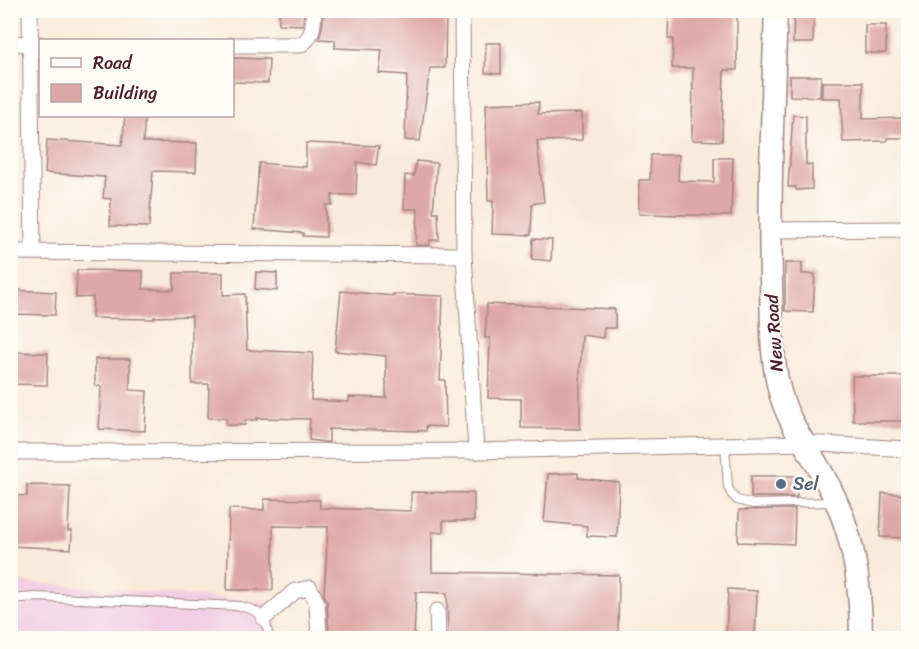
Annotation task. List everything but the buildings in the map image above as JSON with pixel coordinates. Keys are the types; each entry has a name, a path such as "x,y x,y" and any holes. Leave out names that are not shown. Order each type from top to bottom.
{"street":[{"path":"30,10 36,44 33,252"},
{"path":"234,45 300,45 308,41 312,33 314,10"},
{"path":"462,10 464,255 476,451"},
{"name":"New Road","path":"776,10 770,230 773,353 780,393 792,423 843,515 852,545 861,601 861,639"},
{"path":"10,43 36,44"},
{"path":"770,230 909,229"},
{"path":"10,252 464,255"},
{"path":"10,452 476,451 803,442 909,449"},
{"path":"264,618 298,589 310,588 317,603 319,639"},
{"path":"437,611 438,639"}],"lane":[{"path":"725,444 729,487 737,500 753,504 837,501"},
{"path":"10,599 35,597 240,606 257,610 264,618 268,639"}],"shaded area":[{"path":"10,581 278,603 277,638 11,638"}],"place":[{"name":"Sel","path":"781,484"}]}
